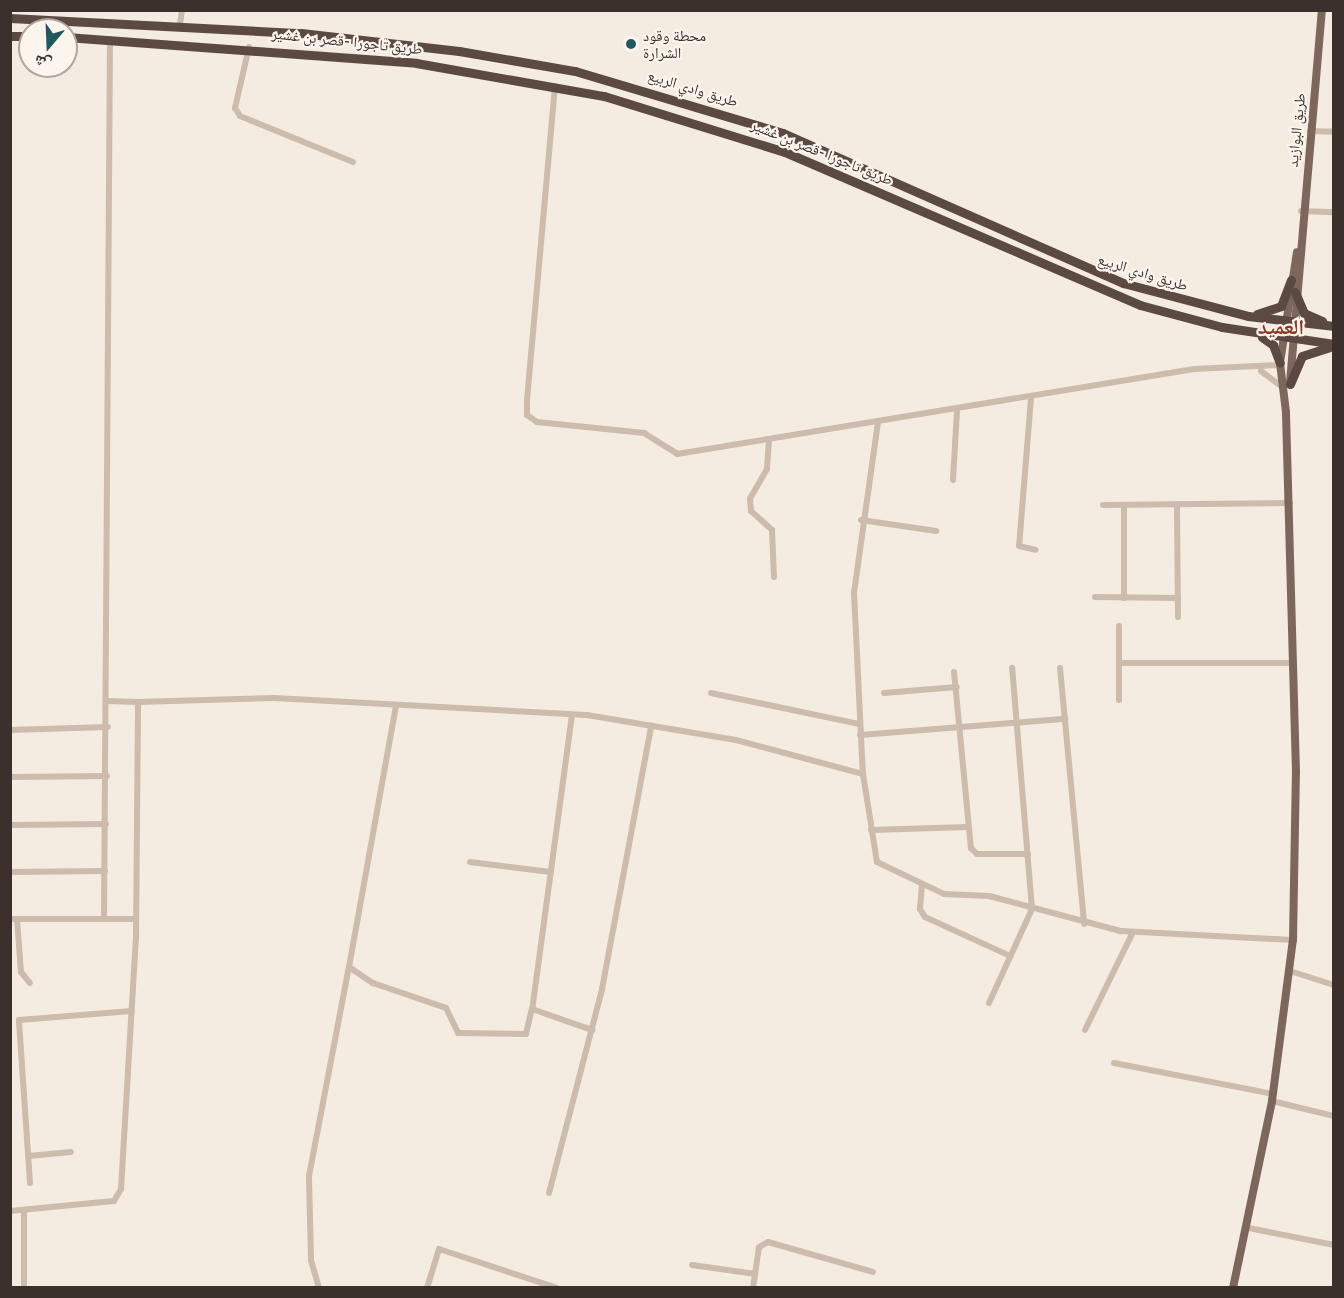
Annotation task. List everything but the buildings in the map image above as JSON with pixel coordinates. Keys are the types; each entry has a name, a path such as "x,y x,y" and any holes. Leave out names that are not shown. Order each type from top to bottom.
{"highway":[{"name":"طريق وادي الربيع","path":"10,18 45,14 180,24 459,51 673,96 819,148 1079,267 1159,295 1248,316 1334,325"},
{"name":"طريق تاجورا -قصر بن غشير","path":"78,38 249,47 416,63 555,84 749,139 1095,288 1251,332 1334,345"},
{"path":"1248,316 1281,306 1291,280"},
{"path":"1296,292 1307,316 1334,325"},
{"path":"1251,332 1273,345 1280,364"},
{"path":"1286,387 1302,356 1334,345"}],"main road":[{"name":"طريق البوازيد","path":"1297,252 1322,10"},
{"path":"1233,1287 1249,1228 1272,1097 1293,940 1294,663 1286,387 1291,280 1297,252"},
{"path":"1289,322 1296,292 1297,252"},
{"path":"1286,387 1280,364 1287,339"}],"street":[{"path":"180,24 182,10"},
{"path":"104,919 108,728 110,39"},
{"path":"249,47 235,108 240,116 353,162"},
{"path":"555,84 527,415 537,422 644,433 669,454 957,410 1194,369 1255,369 1280,364"},
{"path":"1310,130 1334,132"},
{"path":"1301,211 1334,212"},
{"path":"1255,369 1273,376 1286,387"},
{"path":"1031,398 1019,546 1036,550"},
{"path":"953,480 957,410"},
{"path":"878,422 861,520 854,593 862,774 877,862 944,894 989,896 1084,924 1133,932 1293,940"},
{"path":"769,440 767,469 750,499 751,511 772,530 774,577"},
{"path":"1103,505 1290,502"},
{"path":"1178,504 1178,617"},
{"path":"1124,505 1124,598"},
{"path":"861,520 936,531"},
{"path":"1095,597 1178,598"},
{"path":"1119,626 1119,700"},
{"path":"1119,663 1294,663"},
{"path":"989,1003 1032,909 1012,668"},
{"path":"1060,668 1084,924"},
{"path":"954,672 961,728 968,826 977,854 1028,854"},
{"path":"884,693 957,687"},
{"path":"711,693 860,724"},
{"path":"107,701 274,698 572,715 651,726 789,752 862,774"},
{"path":"10,1211 24,1212 114,1202 119,1196 136,919 138,702"},
{"path":"319,1287 311,1260 309,1176 396,705"},
{"path":"349,967 373,983 446,1008 458,1033 526,1034 532,1009 572,715"},
{"path":"860,735 1065,719"},
{"path":"549,1193 592,1030 651,726"},
{"path":"10,730 108,728"},
{"path":"10,777 107,776"},
{"path":"10,825 106,824"},
{"path":"872,830 968,826"},
{"path":"470,862 550,872"},
{"path":"10,872 105,871"},
{"path":"922,885 920,909 926,916 1010,956"},
{"path":"30,983 21,972 14,919 136,919"},
{"path":"1085,1030 1133,932"},
{"path":"1290,971 1334,986"},
{"path":"532,1009 592,1030"},
{"path":"30,1183 19,1020 132,1011"},
{"path":"1114,1063 1272,1097 1334,1116"},
{"path":"29,1156 71,1152"},
{"path":"24,1212 24,1287"},
{"path":"1249,1228 1334,1245"},
{"path":"753,1287 759,1247 768,1242 873,1272"},
{"path":"427,1287 439,1250 557,1287"},
{"path":"692,1265 755,1274"}],"place":[{"name":"محطة وقود الشرارة","path":"631,44"}],"district":[{"name":"العميد","path":"1281,326"}]}
